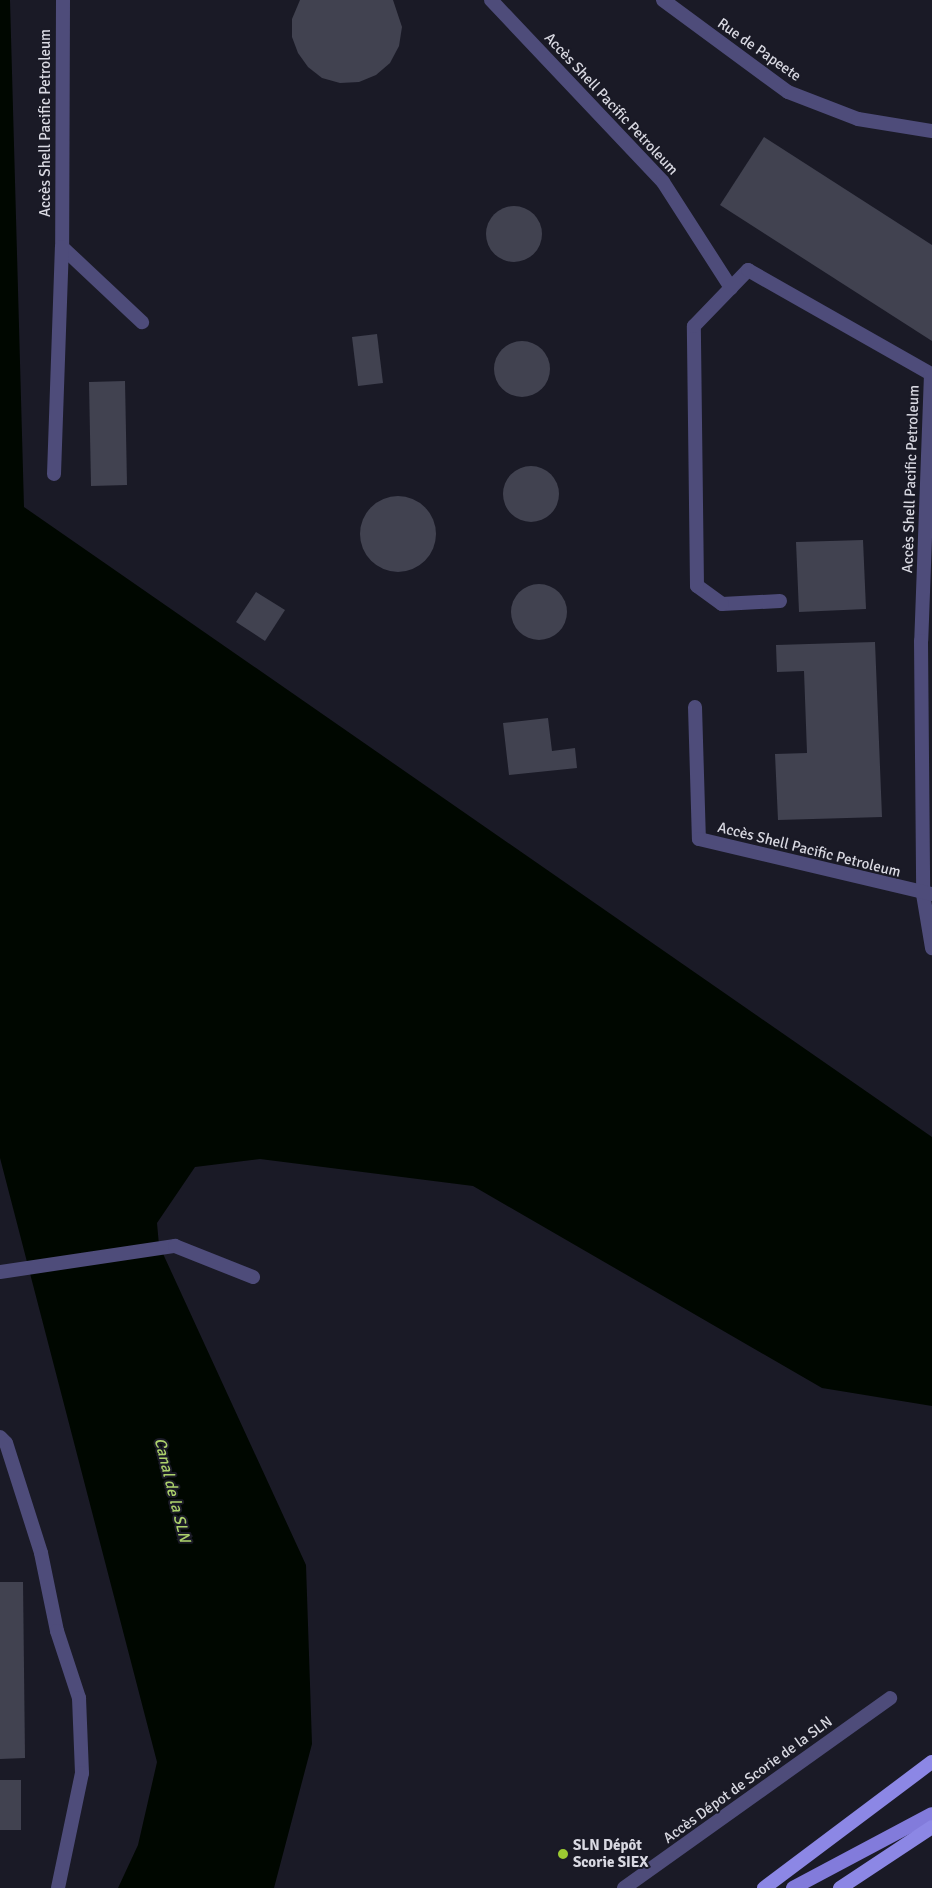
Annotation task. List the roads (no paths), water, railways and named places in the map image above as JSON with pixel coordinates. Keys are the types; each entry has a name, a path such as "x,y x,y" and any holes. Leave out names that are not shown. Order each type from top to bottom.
{"highway":[{"path":"764,1888 932,1762"},
{"path":"840,1888 932,1827"}],"main road":[{"path":"793,1888 932,1814"}],"street":[{"name":"Accès Shell Pacific Petroleum","path":"54,474 62,247 63,0"},
{"name":"Accès Shell Pacific Petroleum","path":"491,0 663,182 731,288"},
{"name":"Rue de Papeete","path":"663,0 788,92 858,119 932,131"},
{"path":"62,247 142,322"},
{"name":"Accès Shell Pacific Petroleum","path":"780,601 722,604 697,586 694,326 748,270 931,374 921,641 928,894 932,948"},
{"path":"921,641 932,628"},
{"name":"Accès Shell Pacific Petroleum","path":"695,707 699,839 928,894"},
{"path":"0,1272 175,1246 253,1278"},
{"path":"0,1437 6,1443 40,1553 56,1631 80,1698 82,1773 58,1888"},
{"name":"Accès Dépot de Scorie de la SLN","path":"624,1888 890,1698"}],"water":[{"name":"Canal de la SLN","path":"0,0 10,0 24,507 932,1137 932,1406 822,1388 473,1186 260,1159 195,1167 157,1223 159,1245 306,1565 312,1744 274,1888 118,1888 138,1845 157,1762 0,1158"}],"place":[{"name":"SLN Dépôt Scorie SIEX","path":"563,1854"}]}
